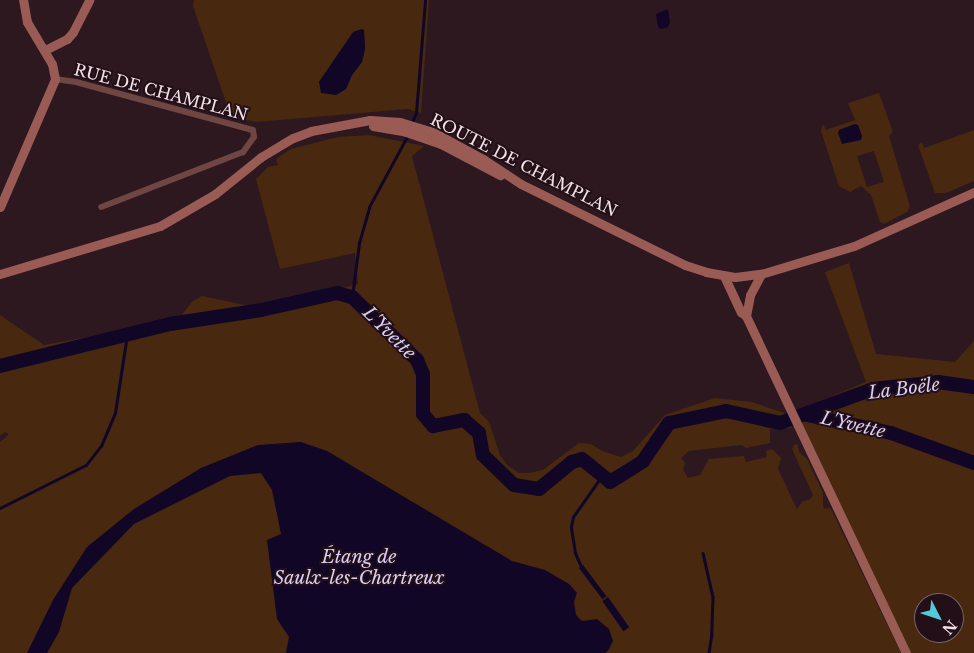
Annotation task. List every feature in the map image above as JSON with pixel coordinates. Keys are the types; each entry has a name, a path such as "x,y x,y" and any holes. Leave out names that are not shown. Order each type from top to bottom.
{"street":[{"path":"0,207 55,79 52,64 27,22 23,0"},
{"path":"45,50 66,39 73,32 89,0"},
{"name":"RUE DE CHAMPLAN","path":"55,79 76,82 253,130 254,137 243,152 101,207"},
{"name":"ROUTE DE CHAMPLAN","path":"0,274 160,226 215,194 280,144 310,131 332,126 363,125 435,133 483,159 521,184 685,265 724,276 742,277 761,274 854,246 974,192"},
{"path":"746,316 750,295 761,274"},
{"path":"724,276 741,312 746,316 906,653"}],"shaded area":[{"path":"194,0 429,0 421,113 407,109 256,122 231,117 193,6","holes":["362,29 364,31 365,49 362,62 352,75 346,89 336,95 319,82 354,32"]},
{"path":"879,93 893,132 889,136 910,206 907,212 884,224 880,222 871,195 861,186 850,192 839,186 821,131 823,124 826,130 855,120 848,103","holes":["874,151 884,182 867,187 857,156"]},
{"path":"974,130 974,181 946,193 935,193 918,145 922,142 924,148"},
{"path":"369,135 424,146 412,156 480,413 489,422 500,455 507,465 519,473 543,470 579,443 591,444 602,451 621,457 633,451 665,415 715,398 752,402 787,414 792,428 770,429 770,443 746,448 742,445 689,451 681,458 685,463 683,469 688,478 700,475 709,459 744,456 746,462 767,457 766,451 772,449 781,458 778,469 797,509 802,502 810,499 813,495 792,449 795,444 798,445 799,452 807,459 823,493 823,507 826,509 829,507 832,511 901,653 0,653 0,442 9,434 5,432 0,436 0,315 44,345 164,323 181,316 192,302 202,296 254,307 285,304 358,284 355,253 280,269 256,179 268,167 278,165 276,159 291,149 338,137"},
{"path":"849,263 876,354 955,362 974,341 974,653 910,653 796,411 866,382 825,272"}],"water":[{"path":"668,9 670,22 668,27 661,29 658,27 656,14"},
{"path":"364,30 365,49 362,62 352,75 346,89 336,95 321,93 319,82 353,32"},
{"path":"855,124 858,125 862,136 861,140 842,144 838,133 839,130"},
{"name":"Étang de Saulx-les-Chartreux","path":"301,442 327,451 512,561 545,570 569,584 577,593 574,602 576,615 582,621 597,619 609,629 613,641 609,649 606,653 286,653 289,637 277,619 267,540 281,534 272,490 261,473 230,476 134,524 72,588 59,632 47,653 27,653 53,600 87,547 134,509 201,468 258,445"},
{"path":"583,565 606,596 602,599 579,568"},
{"path":"608,597 629,627 623,631 602,601"}],"waterway":[{"path":"412,122 416,113 425,0"},
{"path":"352,297 359,243 369,207 408,135"},
{"name":"L'Yvette","path":"0,366 170,324 261,310 337,293 352,297 417,360 423,374 423,414 433,426 464,420 479,433 483,455 514,485 539,489 572,462 582,459 610,482 643,461 669,423 726,411 780,423 873,389 938,382 974,387"},
{"path":"0,508 86,465 101,446 115,413 127,335"},
{"name":"L'Yvette","path":"807,415 891,433 974,463"},
{"path":"582,569 575,553 571,527 573,517 601,477"},
{"path":"703,553 713,597 712,634 709,653"}],"water label":[{"name":"La Boële","path":"904,389"}]}
